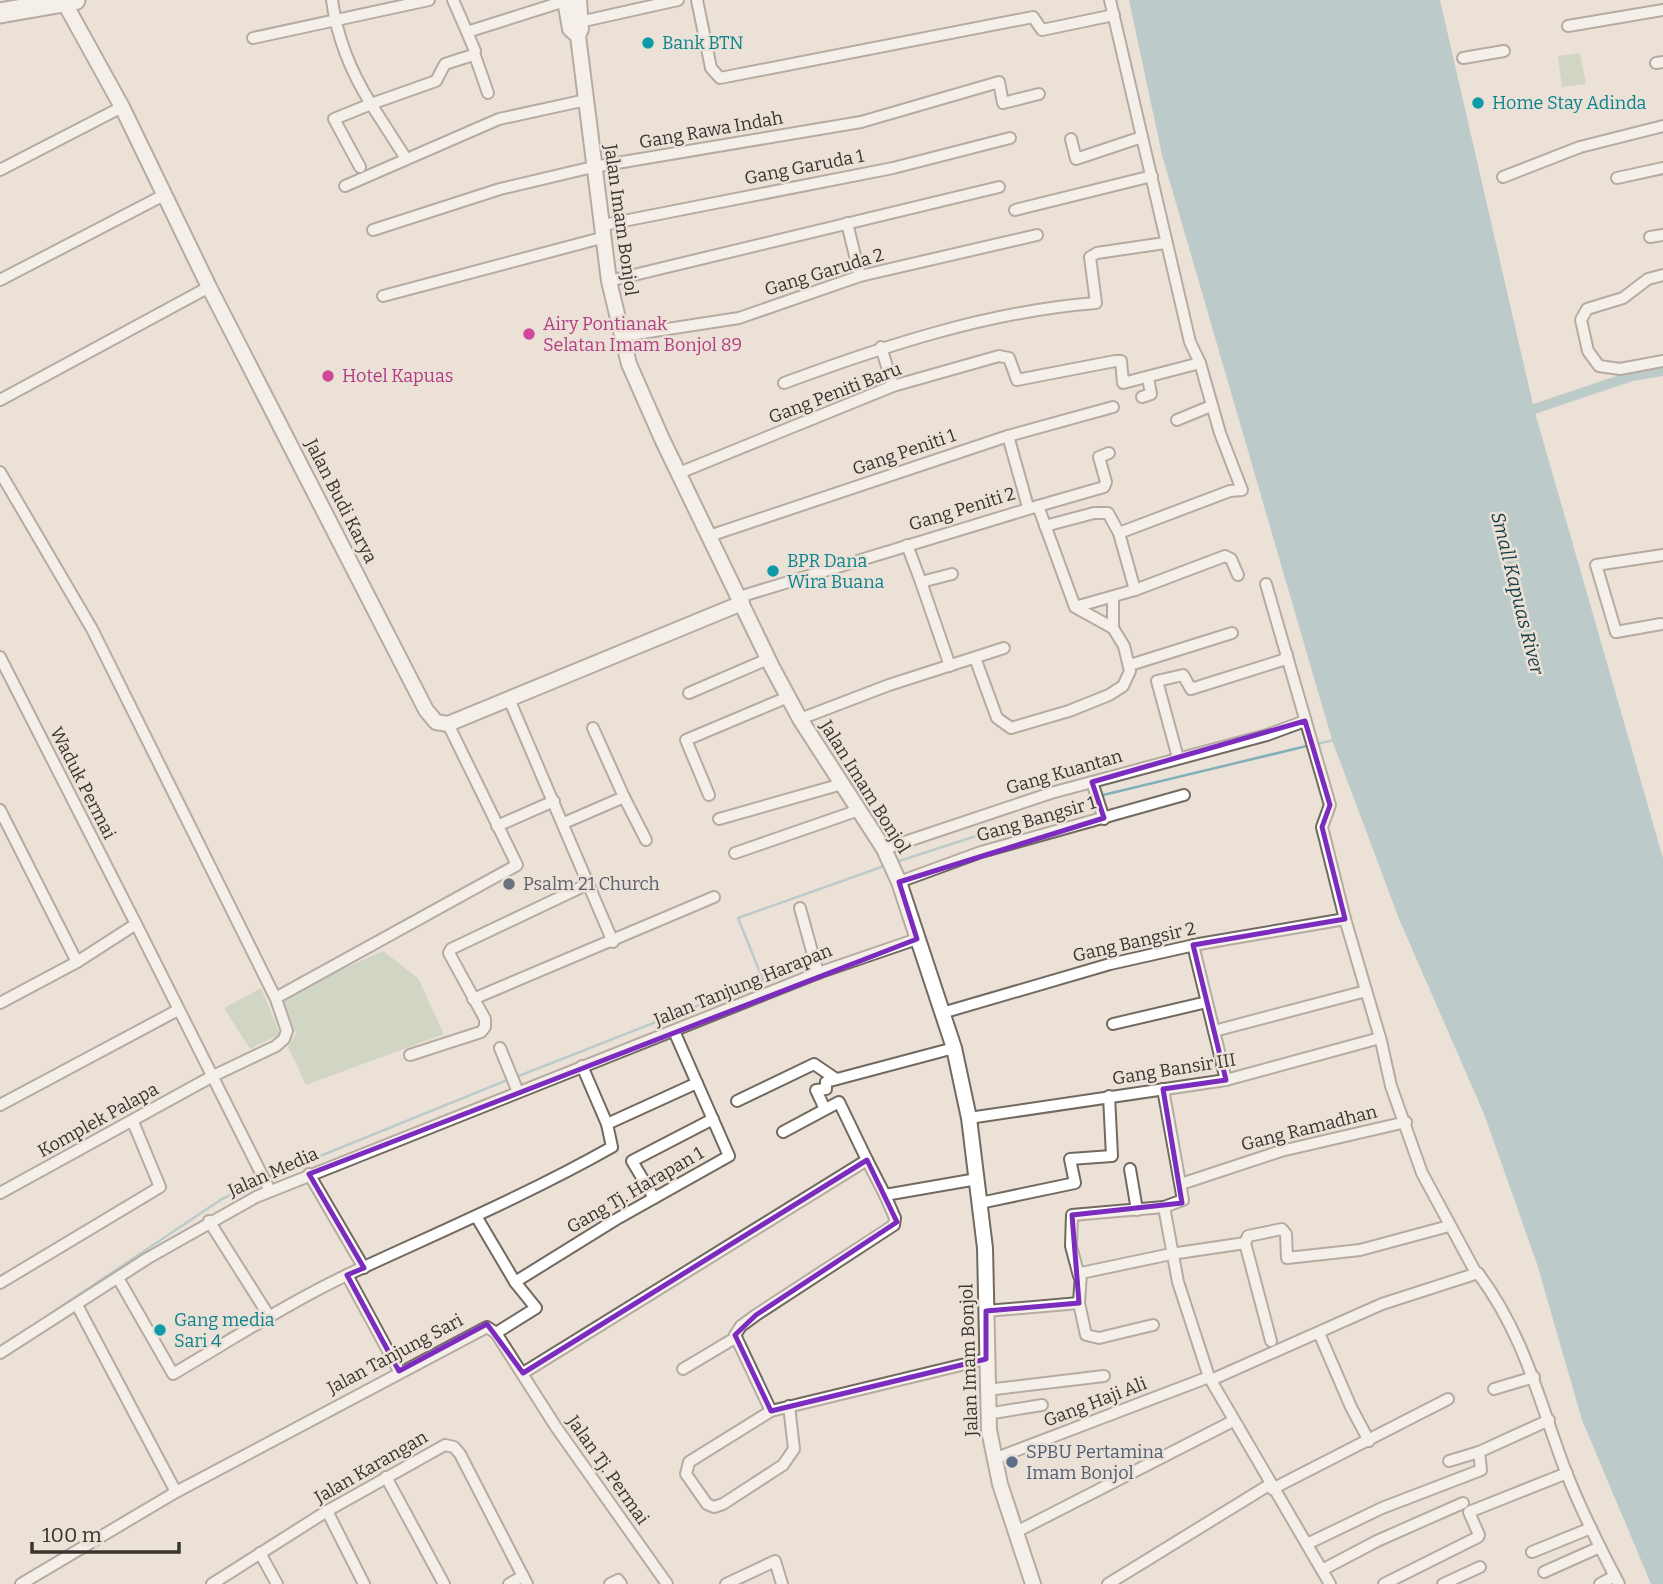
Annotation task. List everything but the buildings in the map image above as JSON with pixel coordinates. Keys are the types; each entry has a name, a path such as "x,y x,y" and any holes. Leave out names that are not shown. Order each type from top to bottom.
{"highway":[{"path":"0,13 59,1"}],"main road":[{"name":"Jalan Imam Bonjol","path":"570,0 576,27 609,281 622,336 639,389 788,697 884,850 897,879 954,1048 969,1118 980,1203 988,1414 993,1459 1033,1584"},
{"name":"Jalan Budi Karya","path":"59,1 122,107 209,287 426,710 436,722 448,724"},
{"path":"448,724 741,600"}],"street":[{"path":"332,0 334,19 351,73 405,157"},
{"path":"253,38 429,0"},
{"path":"453,0 488,93"},
{"path":"467,32 570,0"},
{"path":"576,27 678,0"},
{"path":"697,0 711,68 720,78 1033,17 1042,30 1114,15"},
{"path":"1110,0 1190,342 1200,363 1211,406 1242,489 1230,491 1119,533"},
{"path":"1642,0 1643,12"},
{"path":"1569,26 1663,10"},
{"path":"1463,58 1504,51"},
{"path":"360,167 334,119 436,81 445,64 474,53"},
{"name":"Gang Rawa Indah","path":"373,229 500,190 593,167 861,122 999,82 1003,103 1039,94"},
{"path":"345,186 405,157 511,115 586,100"},
{"path":"0,170 122,107"},
{"path":"1503,177 1587,144 1663,126"},
{"path":"1071,139 1076,159 1142,137"},
{"name":"Gang Garuda 1","path":"383,296 604,231 893,168 1010,138"},
{"path":"1617,178 1663,168"},
{"path":"1015,210 1152,176"},
{"path":"609,281 999,187"},
{"path":"0,280 164,195"},
{"path":"847,223 860,276"},
{"name":"Gang Garuda 2","path":"622,336 739,317 860,276 1037,235"},
{"path":"1650,237 1663,235"},
{"path":"784,383 881,347 1025,313 1096,303 1090,257 1097,253 1165,243"},
{"path":"1663,275 1648,279 1623,298 1587,309 1581,320 1590,355 1602,368 1620,369 1663,361"},
{"path":"0,400 209,287"},
{"path":"881,347 892,386"},
{"name":"Gang Peniti Baru","path":"679,473 892,386 999,356 1009,358 1017,380 1115,361 1121,361 1123,383 1148,378"},
{"path":"1142,397 1151,394 1148,378 1200,363"},
{"path":"1177,420 1211,406"},
{"name":"Gang Peniti 1","path":"709,536 1008,436 1112,407"},
{"path":"1008,436 1033,506 1104,487 1106,482 1099,457 1109,453"},
{"name":"Komplek Palapa","path":"0,472 92,629 286,1025 287,1034 280,1043 211,1077 0,1193"},
{"name":"Gang Peniti 2","path":"741,600 1033,506 1045,526 1075,607"},
{"path":"1045,526 1104,512 1114,520 1135,590"},
{"path":"907,545 950,666"},
{"path":"1661,624 1616,632 1595,565 1663,555"},
{"path":"1075,607 1135,590 1225,556 1231,559 1238,575"},
{"path":"921,582 952,575"},
{"path":"1266,584 1330,805 1322,827 1341,920 1366,991 1391,1086 1422,1173 1476,1273 1502,1309 1534,1377 1567,1473 1617,1580 1600,1584"},
{"path":"1113,597 1113,628"},
{"path":"975,658 997,718 1011,728 1069,711 1119,690 1128,679 1130,665 1120,638 1113,628 1075,607"},
{"path":"1130,665 1232,633"},
{"path":"800,719 888,685 1004,648"},
{"path":"1178,758 1157,681 1183,675 1191,689 1283,660 1287,654"},
{"name":"Waduk Permai","path":"0,657 269,1190"},
{"path":"689,693 768,659"},
{"path":"709,795 686,740 788,697"},
{"path":"509,699 613,942"},
{"name":"Gang Kuantan","path":"884,850 974,817 1094,786 1305,721"},
{"path":"282,995 518,864 448,724"},
{"path":"593,729 646,840"},
{"path":"719,819 842,784"},
{"path":"1094,786 1103,816"},
{"name":"Gang Bangsir 1","path":"897,879 1103,816 1184,796"},
{"path":"564,823 624,797"},
{"path":"497,826 554,801"},
{"path":"0,810 77,962"},
{"path":"735,853 859,810"},
{"path":"410,1055 482,1031 485,1019 449,953 451,949 588,884"},
{"path":"472,999 613,942 714,897"},
{"path":"800,908 818,973"},
{"name":"Gang Bangsir 2","path":"942,1013 1097,968 1193,945 1341,920"},
{"path":"1,1001 77,962 136,924"},
{"name":"Jalan Tanjung Harapan","path":"582,1066 818,973 917,939"},
{"path":"1193,945 1226,1080"},
{"path":"1214,1031 1366,991"},
{"path":"1113,1024 1207,1002"},
{"path":"0,1105 178,1010"},
{"name":"Gang Tj. Harapan 1","path":"515,1282 729,1156 674,1031"},
{"name":"Gang Bansir III","path":"969,1118 1226,1080 1380,1038"},
{"path":"500,1048 517,1090"},
{"path":"824,1110 816,1090 826,1089 831,1080 954,1048"},
{"path":"737,1101 814,1064 831,1080"},
{"path":"118,1278 173,1374 268,1317 347,1275 476,1216 612,1147 607,1124 582,1066"},
{"name":"Jalan Media","path":"0,1353 209,1222 269,1190 582,1066"},
{"path":"607,1124 697,1083"},
{"path":"1153,1325 1099,1338 1090,1337 1084,1332 1079,1303 1079,1276 1071,1246 1072,1215 1164,1207 1183,1202 1163,1089"},
{"path":"980,1203 1075,1183 1070,1159 1112,1156 1109,1096"},
{"path":"683,1369 735,1338 741,1326 756,1315 894,1225 895,1218 885,1195 839,1102 783,1132"},
{"path":"654,1198 632,1161 713,1119"},
{"path":"0,1283 161,1186 133,1122"},
{"name":"Gang Ramadhan","path":"1181,1184 1281,1151 1406,1122"},
{"path":"476,1216 515,1282 536,1308 496,1333 523,1373 867,1160"},
{"path":"1130,1169 1137,1210"},
{"path":"309,1174 364,1268"},
{"path":"885,1195 977,1179"},
{"path":"1164,1207 1171,1254 1192,1329 1210,1378 1271,1487 1330,1584"},
{"path":"209,1222 268,1317"},
{"path":"1271,1341 1245,1243 1248,1236 1282,1230 1286,1234 1287,1258 1360,1250 1449,1226"},
{"path":"1079,1276 1084,1271 1245,1243"},
{"name":"Gang Haji Ali","path":"993,1459 1210,1378 1382,1304 1476,1273"},
{"path":"347,1275 398,1371"},
{"path":"986,1311 1079,1303"},
{"path":"77,1305 176,1492"},
{"name":"Jalan Tanjung Sari","path":"21,1584 176,1492 398,1371 482,1327 491,1328 496,1333"},
{"path":"1319,1333 1350,1407 1370,1441"},
{"path":"735,1338 771,1411"},
{"path":"789,1406 794,1449 783,1465 723,1504 710,1506 686,1474 689,1462 771,1411 789,1406 986,1359"},
{"name":"Jalan Tj. Permai","path":"523,1373 556,1427 667,1584"},
{"path":"987,1390 1104,1376"},
{"path":"1494,1389 1534,1377"},
{"path":"1108,1584 1271,1487 1370,1441 1448,1399"},
{"path":"988,1414 1042,1405"},
{"path":"1449,1461 1509,1441 1549,1420"},
{"path":"1016,1532 1233,1421"},
{"name":"Jalan Karangan","path":"212,1584 327,1511 441,1447 454,1447 525,1580"},
{"path":"1307,1544 1336,1527 1443,1482 1481,1470 1479,1452"},
{"path":"1384,1584 1478,1537 1469,1512 1567,1473"},
{"path":"386,1477 444,1584"},
{"path":"1322,1570 1377,1541 1463,1503"},
{"path":"327,1511 364,1584"},
{"path":"1532,1552 1591,1528"},
{"path":"1544,1572 1600,1547"},
{"path":"260,1553 277,1584"},
{"path":"726,1584 775,1561 782,1584"},
{"path":"1443,1584 1480,1567"},
{"path":"509,1584 525,1580"},
{"path":"610,1584 618,1580 621,1584"}],"highlighted area":[{"path":"1305,721 1330,805 1322,827 1345,919 1193,945 1226,1080 1163,1089 1182,1203 1072,1215 1079,1303 986,1311 986,1359 771,1411 735,1335 756,1315 897,1222 867,1160 523,1373 487,1324 399,1371 347,1275 364,1268 309,1174 917,939 899,882 1104,818 1092,782"}],"green space":[{"path":"1580,53 1586,84 1562,87 1558,56"},
{"path":"383,951 418,978 444,1034 306,1085 288,1047 296,1034 281,996"},
{"path":"261,988 280,1034 250,1049 224,1008"}],"water":[{"name":"Small Kapuas River","path":"1129,0 1440,0 1534,409 1663,858 1663,1584 1651,1584 1582,1420 1537,1264 1484,1114 1399,919 1332,740 1162,155"}],"waterway":[{"path":"1534,409 1632,376 1663,371"},
{"path":"1317,744 1334,740"},
{"path":"1099,796 1311,745"},
{"path":"896,862 1093,798"},
{"path":"516,1077 763,980 738,918 887,865"},
{"path":"266,1178 510,1079"},
{"path":"50,1314 222,1199 260,1181"},
{"path":"0,1346 27,1329"}],"place":[{"name":"Bank BTN","path":"648,43"},
{"name":"Home Stay Adinda","path":"1478,103"},
{"name":"Airy Pontianak Selatan Imam Bonjol 89","path":"529,334"},
{"name":"Hotel Kapuas","path":"328,376"},
{"name":"BPR Dana Wira Buana","path":"773,571"},
{"name":"Psalm 21 Church","path":"509,884"},
{"name":"Gang media Sari 4","path":"160,1330"},
{"name":"SPBU Pertamina Imam Bonjol","path":"1012,1462"}]}
